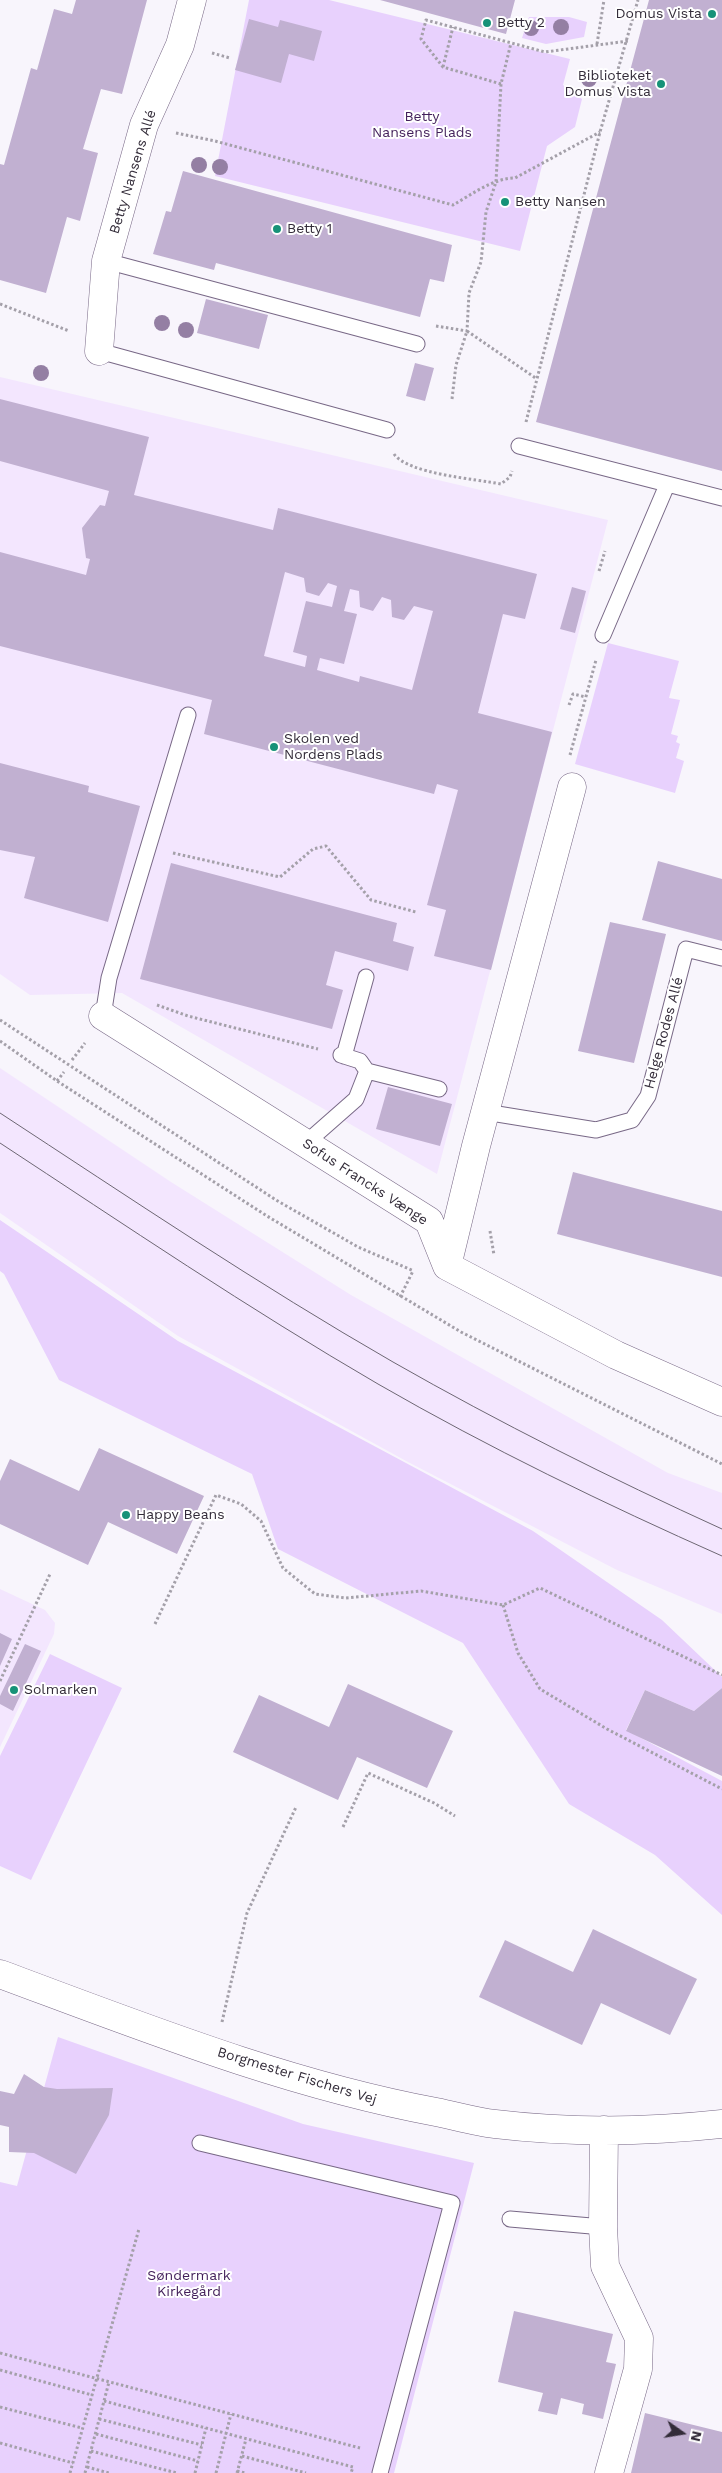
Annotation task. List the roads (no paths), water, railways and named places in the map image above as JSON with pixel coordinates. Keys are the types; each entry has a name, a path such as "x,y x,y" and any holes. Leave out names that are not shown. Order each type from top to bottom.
{"street":[{"name":"Betty Nansens Allé","path":"99,351 106,262 144,125 180,45 192,0"},
{"path":"572,787 485,1112 447,1266 616,1355 722,1402"},
{"name":"Sofus Francks Vænge","path":"103,1016 429,1221 447,1266"},
{"name":"Borgmester Fischers Vej","path":"0,1974 216,2051 324,2087 388,2103 494,2124 604,2130 673,2129 722,2124"},
{"path":"604,2130 604,2266 639,2338 638,2369 609,2473"}],"lane":[{"path":"106,262 417,344"},
{"path":"99,351 387,430"},
{"path":"520,446 722,498"},
{"path":"603,636 667,485"},
{"path":"103,1016 109,978 188,715"},
{"name":"Helge Rodes Allé","path":"485,1112 596,1130 632,1120 648,1096 686,949 722,958"},
{"path":"366,977 342,1055 360,1061 367,1071 439,1089"},
{"path":"306,1143 356,1099 367,1071"},
{"path":"200,2143 452,2203 380,2473"},
{"path":"510,2219 603,2227"}],"tram line":[{"path":"0,1113 244,1272 393,1362 474,1407 556,1449 722,1529"},
{"path":"0,1143 235,1296 378,1384 462,1431 634,1516 722,1556"}],"place":[{"name":"Domus Vista","path":"712,14"},
{"name":"Betty 2","path":"487,23"},
{"name":"Biblioteket Domus Vista","path":"661,84"},
{"name":"Betty Nansen","path":"505,202"},
{"name":"Betty 1","path":"277,229"},
{"name":"Skolen ved Nordens Plads","path":"274,747"},
{"name":"Happy Beans","path":"126,1515"},
{"name":"Solmarken","path":"14,1690"}],"park label":[{"name":"Betty Nansens Plads","path":"422,126"},
{"name":"Søndermark Kirkegård","path":"189,2284"}]}
